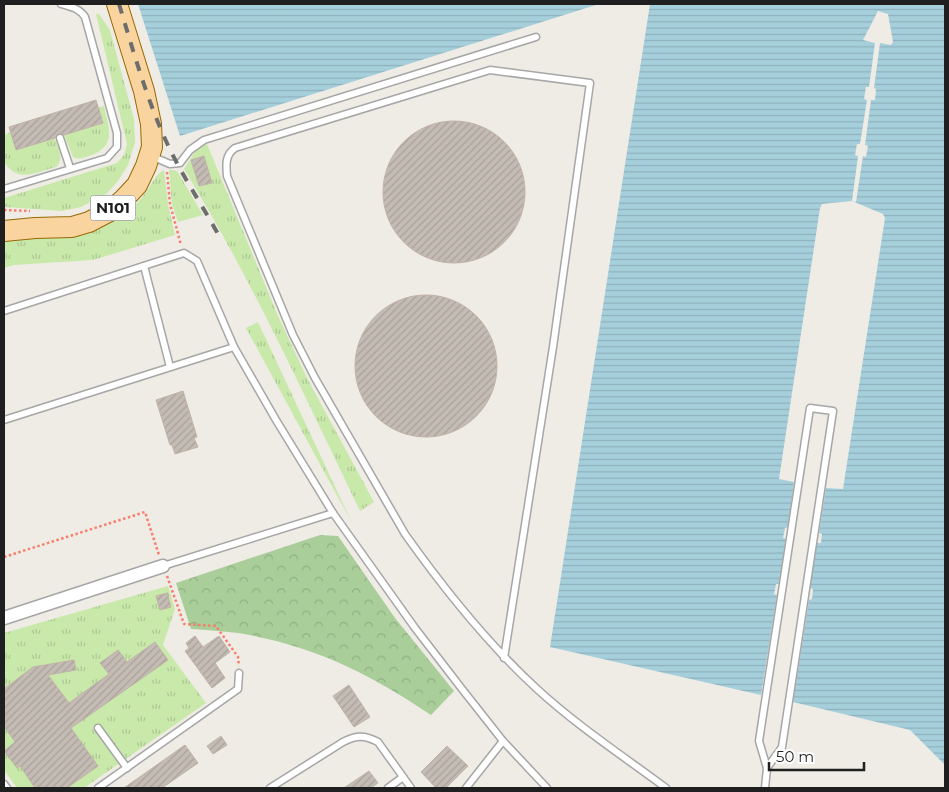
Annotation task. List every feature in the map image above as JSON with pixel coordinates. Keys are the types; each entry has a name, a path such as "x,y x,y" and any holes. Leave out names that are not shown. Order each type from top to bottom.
{"main road":[{"name":"N101","path":"4,231 72,227 89,222 110,211 124,199 158,159 152,136 148,107 117,4"}],"street":[{"path":"4,618 163,566"}],"lane":[{"path":"4,188 108,158 113,153 118,141 85,17 76,8 61,4"},
{"path":"158,159 174,165 180,163 190,150 204,140 536,37"},
{"path":"504,658 553,347 590,83 490,70 235,148 230,152 227,159 227,176 293,335 314,378 405,534 474,624 504,658 538,690 570,716 666,788"},
{"path":"60,138 70,168"},
{"path":"4,311 184,253 197,261 234,347 333,513 415,628 504,741 546,788"},
{"path":"144,266 170,367"},
{"path":"4,420 234,347"},
{"path":"765,788 767,768 759,741 810,408 833,411 782,747 767,768"},
{"path":"163,566 333,513"},
{"path":"98,788 238,689 239,673"},
{"path":"98,728 127,768"},
{"path":"270,788 348,739 362,736 378,742 411,788"},
{"path":"466,788 504,741"},
{"path":"388,788 403,778"},
{"path":"4,784 6,788"}],"path":[{"path":"158,159 184,253"},
{"path":"4,210 33,211"}],"green space":[{"path":"96,14 99,14 110,30 134,119 135,142 128,165 118,181 106,194 81,207 62,211 4,207 4,198 117,163 124,155 127,144"},
{"path":"104,106 109,136 104,148 89,156 73,157 64,135 103,123 98,108"},
{"path":"11,132 17,150 55,138 60,153 59,164 56,167 32,174 15,173 4,160 4,135"},
{"path":"207,144 278,316 307,378 374,502 360,511 232,252 184,169 196,150"},
{"path":"164,170 168,204 175,235 93,260 14,265 4,268 4,242 22,238 77,236 97,230 129,211 144,195 156,177"},
{"path":"169,170 177,171 203,215 178,222 172,205"},
{"path":"258,322 352,523 246,328"},
{"path":"320,535 338,536 395,618 454,691 431,715 385,686 315,653 265,638 238,633 191,629 176,583"},
{"path":"168,586 175,609 163,645 206,703 84,788 17,788 4,770 4,633"}],"water":[{"path":"138,4 599,4 180,136"},
{"path":"650,4 945,4 945,765 910,730 793,702 809,600 812,599 813,589 810,588 817,543 821,543 822,534 819,533 826,488 843,489 885,218 883,214 852,201 822,204 820,208 779,479 794,482 788,527 785,528 783,538 786,539 779,584 776,584 774,594 777,595 761,695 550,647"}],"pier":[{"path":"878,11 888,14 893,42 891,45 880,43 874,88 876,89 875,100 871,100 865,145 868,146 866,157 863,156 856,202 852,201 858,156 855,155 857,144 860,144 867,100 864,99 866,87 869,87 875,43 863,40"}],"building":[{"path":"96,100 103,123 64,135 59,133 55,138 16,150 9,127"},
{"path":"454,121 468,122 481,126 494,133 504,142 513,152 520,165 524,178 524,206 520,219 513,232 504,242 494,251 481,258 468,262 454,263 440,262 427,258 414,251 404,242 395,232 388,219 384,206 383,192 384,178 388,165 395,152 404,142 414,133 427,126 440,122"},
{"path":"204,156 212,183 199,186 191,160"},
{"path":"426,295 440,296 453,300 476,316 492,339 496,352 496,380 492,393 476,416 453,432 440,436 426,437 412,436 399,432 376,416 360,393 356,380 355,366 356,352 360,339 376,316 399,300 412,296"},
{"path":"183,391 197,437 194,438 198,447 175,454 172,445 170,445 156,400"},
{"path":"167,593 171,607 160,610 156,596"},
{"path":"195,636 203,647 219,636 230,652 215,663 225,678 212,688 185,651 189,648 186,643"},
{"path":"155,642 168,660 71,728 98,766 67,788 35,788 20,766 17,768 4,751 15,742 4,726 4,689 33,667 74,660 76,670 48,675 69,703 109,674 100,663 118,650 127,662"},
{"path":"349,685 370,717 354,727 333,696"},
{"path":"221,736 227,745 213,754 207,746"},
{"path":"185,745 198,763 162,788 124,788"},
{"path":"447,746 468,766 446,788 436,788 421,772"},
{"path":"369,771 378,783 371,788 344,788"}],"railway":[{"path":"119,4 152,108 166,141 218,234"}]}
